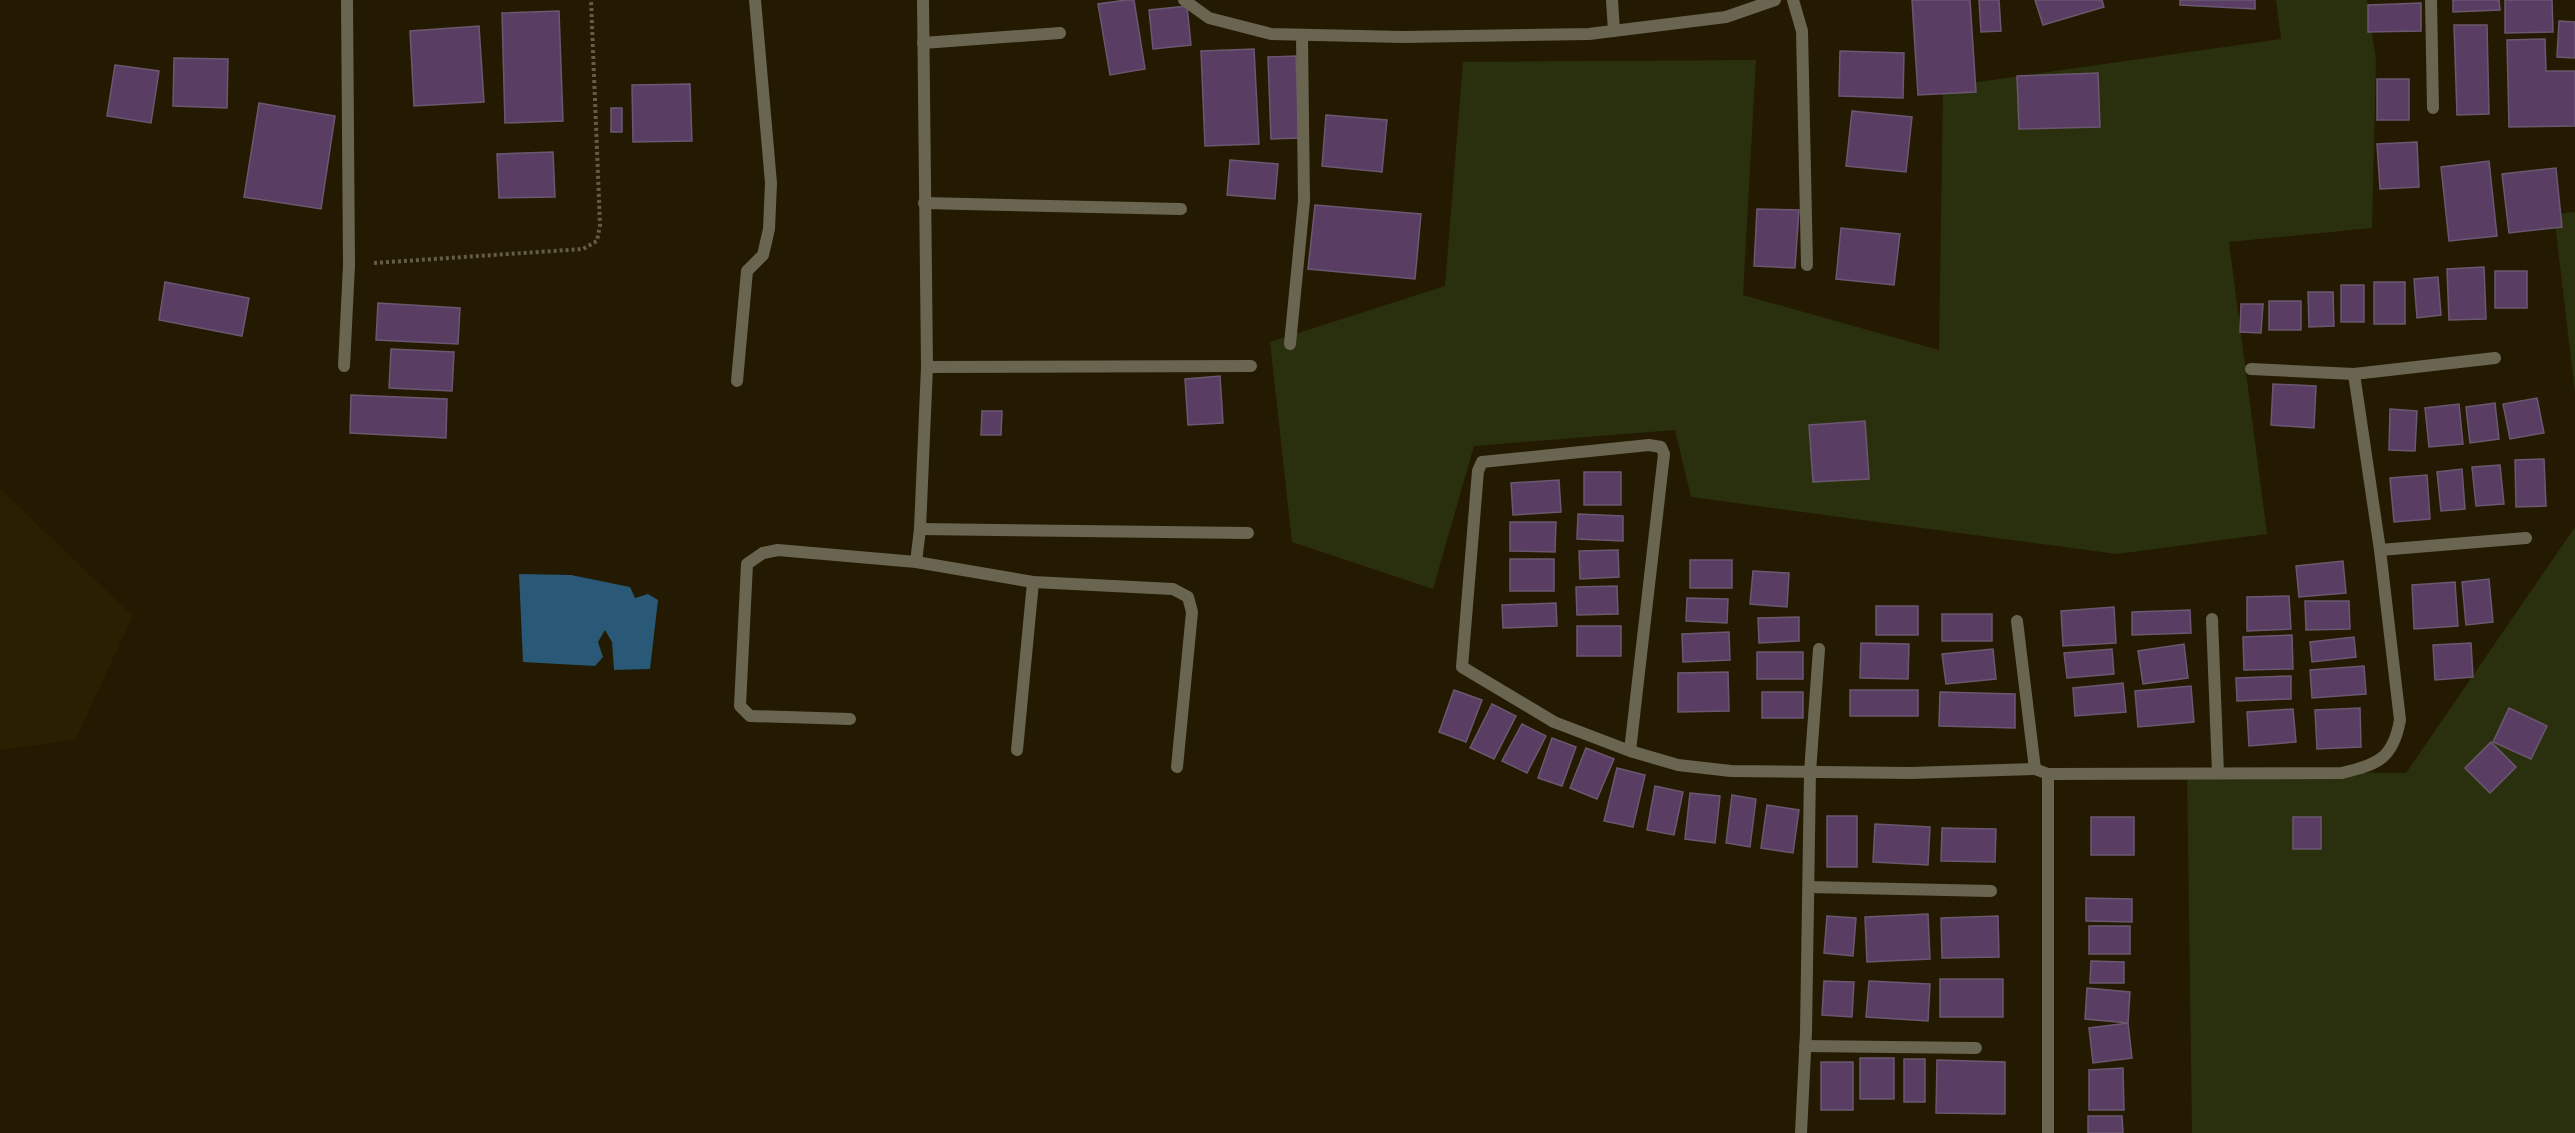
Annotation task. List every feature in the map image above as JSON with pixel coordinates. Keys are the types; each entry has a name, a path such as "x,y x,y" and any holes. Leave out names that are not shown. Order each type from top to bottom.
{"street":[{"path":"344,366 349,265 347,0"},
{"path":"737,381 747,271 763,255 769,229 771,183 755,0"},
{"path":"916,562 920,529 927,367 923,0"},
{"path":"1184,0 1209,18 1228,25 1271,34 1403,37 1589,34 1726,17 1774,0"},
{"path":"1611,0 1614,31"},
{"path":"1792,0 1802,31 1807,265"},
{"path":"2430,0 2433,108"},
{"path":"923,43 1060,33"},
{"path":"1290,344 1304,201 1302,36"},
{"path":"924,203 1181,209"},
{"path":"2251,369 2354,374 2494,358"},
{"path":"927,367 1251,366"},
{"path":"1630,751 1665,454 1660,447 1649,445 1482,462 1478,471 1462,667 1554,722 1630,751 1678,765 1731,771 1910,773 2035,769 2048,774 2342,773 2368,767 2385,756 2396,741 2400,720 2380,550 2354,374"},
{"path":"920,529 1248,533"},
{"path":"2380,550 2526,538"},
{"path":"850,719 750,716 740,706 747,564 763,553 778,550 916,562 1033,582 1173,589 1188,597 1192,612 1177,767"},
{"path":"1017,750 1033,582"},
{"path":"2212,619 2218,773"},
{"path":"2017,621 2035,769"},
{"path":"1801,1133 1809,887 1810,772 1819,649"},
{"path":"2048,774 2049,1133"},
{"path":"1809,887 1991,891"},
{"path":"1805,1046 1976,1048"}],"path":[{"path":"349,265 583,249 597,241 600,225 591,0"}],"shaded area":[{"path":"0,489 133,616 75,740 0,750"}],"green space":[{"path":"2276,0 2367,0 2376,60 2372,228 2229,242 2267,534 2117,554 1691,497 1675,430 1474,446 1433,589 1292,542 1270,342 1445,286 1463,62 1756,60 1743,295 1939,350 1943,87 2281,39"},
{"path":"2575,212 2575,393 2554,214"},
{"path":"2575,527 2575,1133 2192,1133 2187,771 2406,773"}],"water":[{"path":"519,574 571,575 630,587 635,598 648,594 658,600 650,669 614,670 612,642 605,630 598,642 603,657 595,666 523,662"}],"building":[{"path":"1134,0 1145,69 1110,75 1098,4"},
{"path":"1912,0 1970,0 1976,92 1918,95"},
{"path":"1979,0 1999,0 2001,31 1981,32"},
{"path":"2035,0 2102,0 2104,7 2043,25"},
{"path":"2180,0 2255,0 2255,9 2180,5"},
{"path":"2453,0 2499,0 2500,10 2453,12"},
{"path":"2505,0 2552,0 2553,32 2505,33"},
{"path":"2421,3 2421,31 2368,32 2368,5"},
{"path":"1187,6 1191,45 1153,49 1149,10"},
{"path":"559,11 563,121 505,123 502,13"},
{"path":"2559,21 2575,22 2575,58 2557,57"},
{"path":"2454,25 2487,25 2489,114 2457,115"},
{"path":"479,26 484,102 414,106 410,31"},
{"path":"2545,39 2546,71 2575,71 2575,126 2509,127 2507,40"},
{"path":"1254,49 1259,144 1205,146 1201,51"},
{"path":"1840,51 1904,53 1903,98 1839,96"},
{"path":"1296,56 1299,138 1271,139 1268,57"},
{"path":"174,58 228,59 227,108 173,106"},
{"path":"115,65 159,71 151,123 107,116"},
{"path":"2098,73 2100,127 2019,129 2017,76"},
{"path":"2377,79 2409,79 2409,120 2377,120"},
{"path":"690,84 692,141 633,142 632,85"},
{"path":"259,103 335,116 321,209 244,197"},
{"path":"611,108 622,108 622,132 611,132"},
{"path":"1852,111 1912,117 1906,172 1846,166"},
{"path":"1326,115 1387,120 1382,172 1322,166"},
{"path":"2417,142 2419,187 2380,189 2377,144"},
{"path":"553,152 555,197 499,198 497,154"},
{"path":"1230,160 1278,164 1275,199 1227,195"},
{"path":"2489,161 2497,236 2449,241 2441,167"},
{"path":"2556,168 2562,227 2509,233 2502,174"},
{"path":"1315,205 1421,214 1415,279 1308,269"},
{"path":"1757,209 1799,210 1795,268 1754,266"},
{"path":"1841,228 1900,234 1894,285 1836,279"},
{"path":"2484,267 2486,319 2449,320 2447,269"},
{"path":"2495,271 2527,271 2527,308 2495,308"},
{"path":"2438,277 2441,315 2417,318 2414,279"},
{"path":"165,282 249,298 242,336 159,320"},
{"path":"2374,282 2405,282 2405,324 2374,324"},
{"path":"2341,285 2364,285 2364,322 2341,322"},
{"path":"2308,292 2333,292 2334,326 2309,327"},
{"path":"2269,301 2301,301 2301,330 2269,330"},
{"path":"378,303 460,308 458,344 376,340"},
{"path":"2241,304 2263,304 2261,333 2240,332"},
{"path":"391,349 454,352 452,391 389,388"},
{"path":"1220,376 1223,423 1188,425 1185,379"},
{"path":"2273,384 2316,386 2314,428 2271,425"},
{"path":"351,395 447,399 446,438 350,433"},
{"path":"2537,398 2544,433 2510,439 2503,404"},
{"path":"2495,403 2499,439 2470,443 2466,407"},
{"path":"2459,404 2463,444 2429,447 2425,408"},
{"path":"2390,409 2417,411 2415,451 2389,450"},
{"path":"982,411 1002,411 1001,435 981,435"},
{"path":"1865,421 1869,479 1813,482 1809,425"},
{"path":"2544,459 2546,506 2516,507 2515,460"},
{"path":"2500,465 2504,504 2476,506 2472,467"},
{"path":"2462,469 2465,509 2441,511 2437,472"},
{"path":"1584,472 1621,472 1621,505 1584,505"},
{"path":"2427,475 2430,519 2394,522 2390,478"},
{"path":"1559,480 1561,512 1513,515 1511,483"},
{"path":"1578,514 1623,516 1623,541 1577,539"},
{"path":"1510,522 1556,522 1555,552 1510,551"},
{"path":"1618,550 1619,577 1580,579 1579,551"},
{"path":"1510,559 1554,559 1554,591 1510,591"},
{"path":"1690,560 1732,560 1732,588 1690,588"},
{"path":"2343,561 2346,593 2299,597 2296,566"},
{"path":"1753,571 1789,573 1787,607 1750,604"},
{"path":"2489,579 2493,622 2466,625 2462,582"},
{"path":"2455,582 2458,626 2414,629 2412,585"},
{"path":"1617,586 1618,614 1577,615 1576,587"},
{"path":"2289,596 2291,629 2247,631 2247,597"},
{"path":"1687,598 1728,599 1727,623 1686,621"},
{"path":"2305,601 2349,601 2350,629 2306,630"},
{"path":"1556,603 1557,626 1503,628 1502,605"},
{"path":"1876,606 1918,606 1918,635 1876,635"},
{"path":"2114,607 2116,643 2063,646 2061,611"},
{"path":"2190,610 2191,633 2132,635 2132,612"},
{"path":"1942,614 1992,614 1992,641 1942,641"},
{"path":"1799,617 1799,641 1759,643 1758,618"},
{"path":"1577,626 1621,626 1621,656 1577,656"},
{"path":"1729,632 1730,660 1683,662 1682,634"},
{"path":"2292,635 2293,669 2244,670 2243,637"},
{"path":"2354,637 2356,657 2312,662 2310,642"},
{"path":"1861,643 1909,644 1908,679 1860,678"},
{"path":"2471,643 2473,677 2435,680 2433,645"},
{"path":"2184,644 2188,678 2143,684 2138,651"},
{"path":"1993,649 1996,679 1946,684 1942,654"},
{"path":"2112,649 2114,674 2067,678 2064,653"},
{"path":"1757,652 1803,652 1803,679 1757,679"},
{"path":"2364,666 2366,694 2312,698 2310,670"},
{"path":"1728,672 1729,711 1678,712 1678,673"},
{"path":"2291,676 2291,699 2237,701 2236,678"},
{"path":"2123,683 2126,712 2075,716 2073,688"},
{"path":"2191,686 2194,722 2138,727 2135,691"},
{"path":"1454,690 1482,700 1466,742 1439,732"},
{"path":"1850,690 1918,690 1918,716 1850,716"},
{"path":"1762,692 1803,692 1803,718 1762,718"},
{"path":"1940,692 2015,694 2015,728 1939,726"},
{"path":"1492,704 1516,716 1494,759 1470,748"},
{"path":"2360,708 2361,747 2317,749 2315,710"},
{"path":"2509,708 2547,726 2531,759 2493,742"},
{"path":"2293,709 2296,742 2249,746 2247,712"},
{"path":"1522,724 1546,736 1527,773 1502,761"},
{"path":"1552,738 1576,747 1562,786 1538,778"},
{"path":"2491,742 2516,767 2490,793 2465,768"},
{"path":"1586,748 1614,759 1597,799 1570,788"},
{"path":"1617,768 1645,775 1633,827 1604,821"},
{"path":"1655,786 1683,792 1674,835 1647,830"},
{"path":"1690,793 1720,796 1715,843 1685,839"},
{"path":"1732,795 1756,799 1750,847 1726,843"},
{"path":"1767,805 1799,810 1793,853 1761,848"},
{"path":"1827,816 1857,816 1857,867 1827,867"},
{"path":"2091,817 2134,817 2134,855 2091,855"},
{"path":"2293,817 2321,817 2321,849 2293,849"},
{"path":"1875,824 1930,827 1928,865 1873,862"},
{"path":"1942,828 1996,829 1995,862 1941,861"},
{"path":"2086,898 2132,899 2132,922 2086,921"},
{"path":"1928,914 1930,959 1867,962 1865,917"},
{"path":"1827,916 1856,918 1853,956 1824,953"},
{"path":"1998,916 1999,957 1942,958 1941,918"},
{"path":"2089,926 2130,926 2130,954 2089,954"},
{"path":"2091,961 2124,962 2124,983 2090,983"},
{"path":"1940,979 2003,979 2003,1017 1940,1017"},
{"path":"1824,981 1854,982 1852,1017 1822,1015"},
{"path":"1869,981 1930,984 1928,1021 1866,1017"},
{"path":"2087,988 2130,992 2128,1023 2085,1019"},
{"path":"2128,1023 2132,1058 2093,1063 2089,1028"},
{"path":"1860,1058 1894,1058 1894,1099 1860,1099"},
{"path":"1904,1059 1925,1059 1925,1102 1904,1102"},
{"path":"1937,1060 2005,1062 2005,1114 1936,1113"},
{"path":"1821,1062 1853,1062 1853,1110 1821,1110"},
{"path":"2123,1068 2124,1110 2089,1110 2089,1070"},
{"path":"2088,1116 2122,1116 2123,1133 2088,1133"}]}
